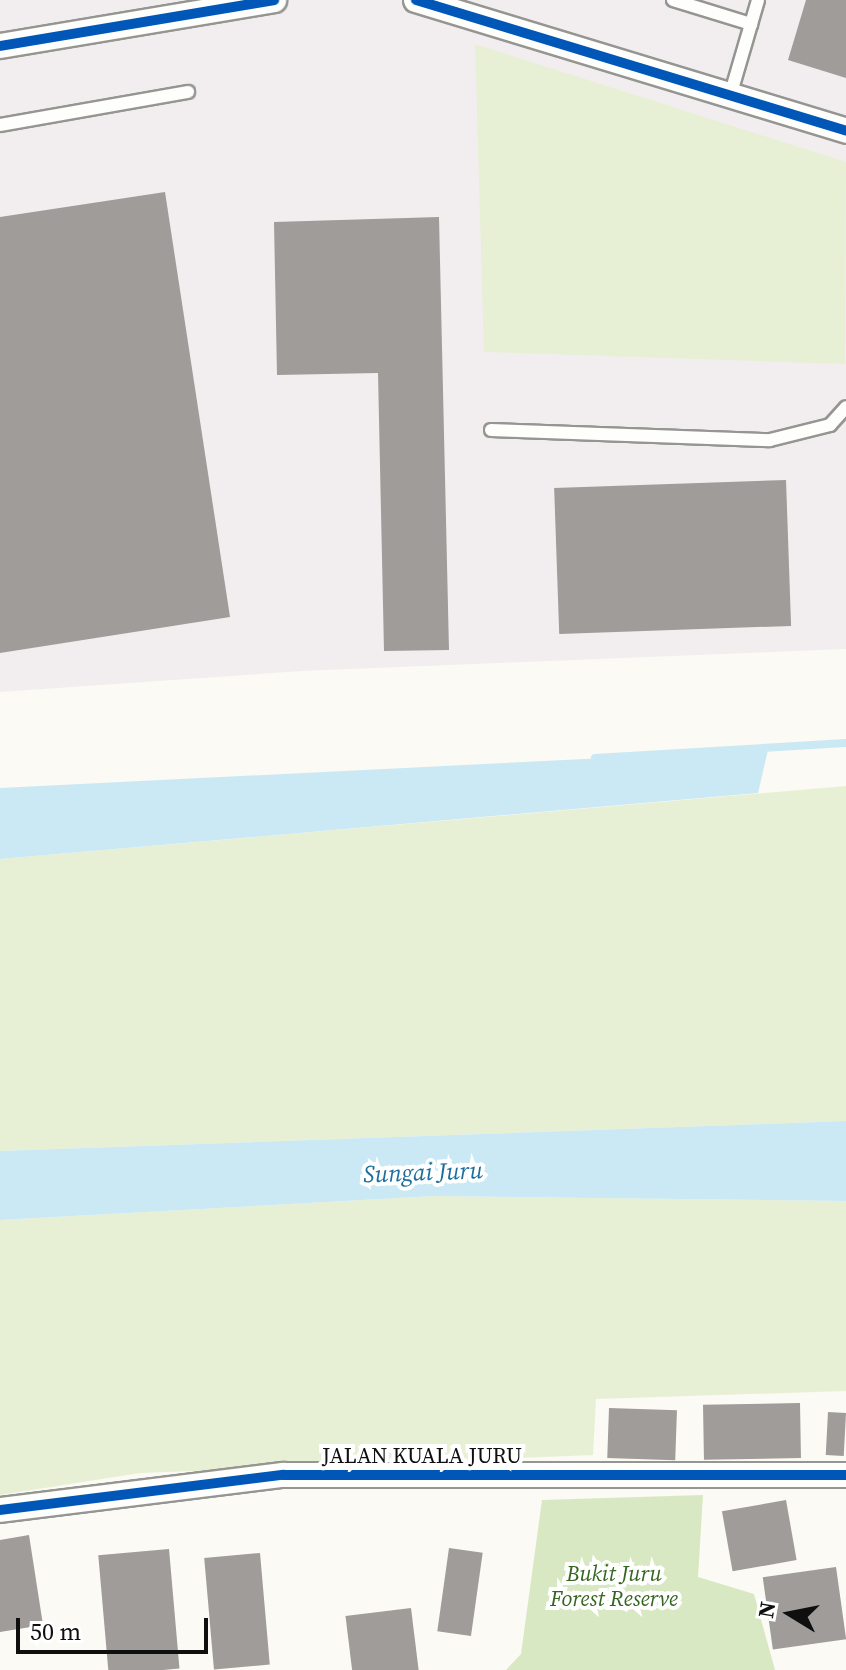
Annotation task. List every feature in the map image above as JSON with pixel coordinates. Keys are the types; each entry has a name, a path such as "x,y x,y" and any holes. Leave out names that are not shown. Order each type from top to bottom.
{"street":[{"path":"0,46 274,0"},
{"path":"416,0 846,131"},
{"name":"JALAN KUALA JURU","path":"0,1510 283,1475 846,1475"}],"lane":[{"path":"673,0 751,24"},
{"path":"730,96 758,0"},
{"path":"0,125 188,92"},
{"path":"491,430 770,440 830,425 846,407"}],"shaded area":[{"path":"0,0 846,0 846,649 302,671 0,692"}],"green space":[{"path":"475,44 846,162 845,364 484,352"},
{"path":"846,786 846,1121 0,1151 0,859"},
{"path":"435,1196 846,1201 846,1391 596,1399 593,1455 140,1473 0,1495 0,1220"},
{"name":"Bukit Juru Forest Reserve","path":"703,1495 698,1577 754,1594 775,1670 506,1670 521,1654 542,1500"}],"water":[{"path":"768,750 758,793 0,859 0,788"},
{"name":"Sungai Juru","path":"846,1121 846,1201 435,1196 0,1220 0,1151"}],"building":[{"path":"806,0 846,0 846,78 788,60"},
{"path":"165,192 230,617 0,653 0,217"},
{"path":"439,217 449,650 384,651 378,373 277,375 274,222"},
{"path":"786,480 791,626 559,634 554,488"},
{"path":"800,1403 801,1458 704,1460 703,1405"},
{"path":"609,1408 677,1410 675,1460 607,1458"},
{"path":"828,1412 846,1413 844,1456 826,1455"},
{"path":"786,1500 797,1560 733,1571 722,1511"},
{"path":"29,1535 43,1625 0,1632 0,1540"},
{"path":"449,1548 483,1553 471,1636 437,1631"},
{"path":"169,1549 179,1669 108,1670 98,1555"},
{"path":"260,1553 270,1665 214,1669 204,1558"},
{"path":"836,1567 846,1639 773,1650 763,1577"},
{"path":"411,1608 419,1670 352,1670 345,1616"}],"waterway":[{"path":"595,758 846,743"}],"cycle path":[{"path":"0,46 274,0"},
{"path":"416,0 846,131"},
{"path":"0,1510 283,1475 846,1475"}]}
